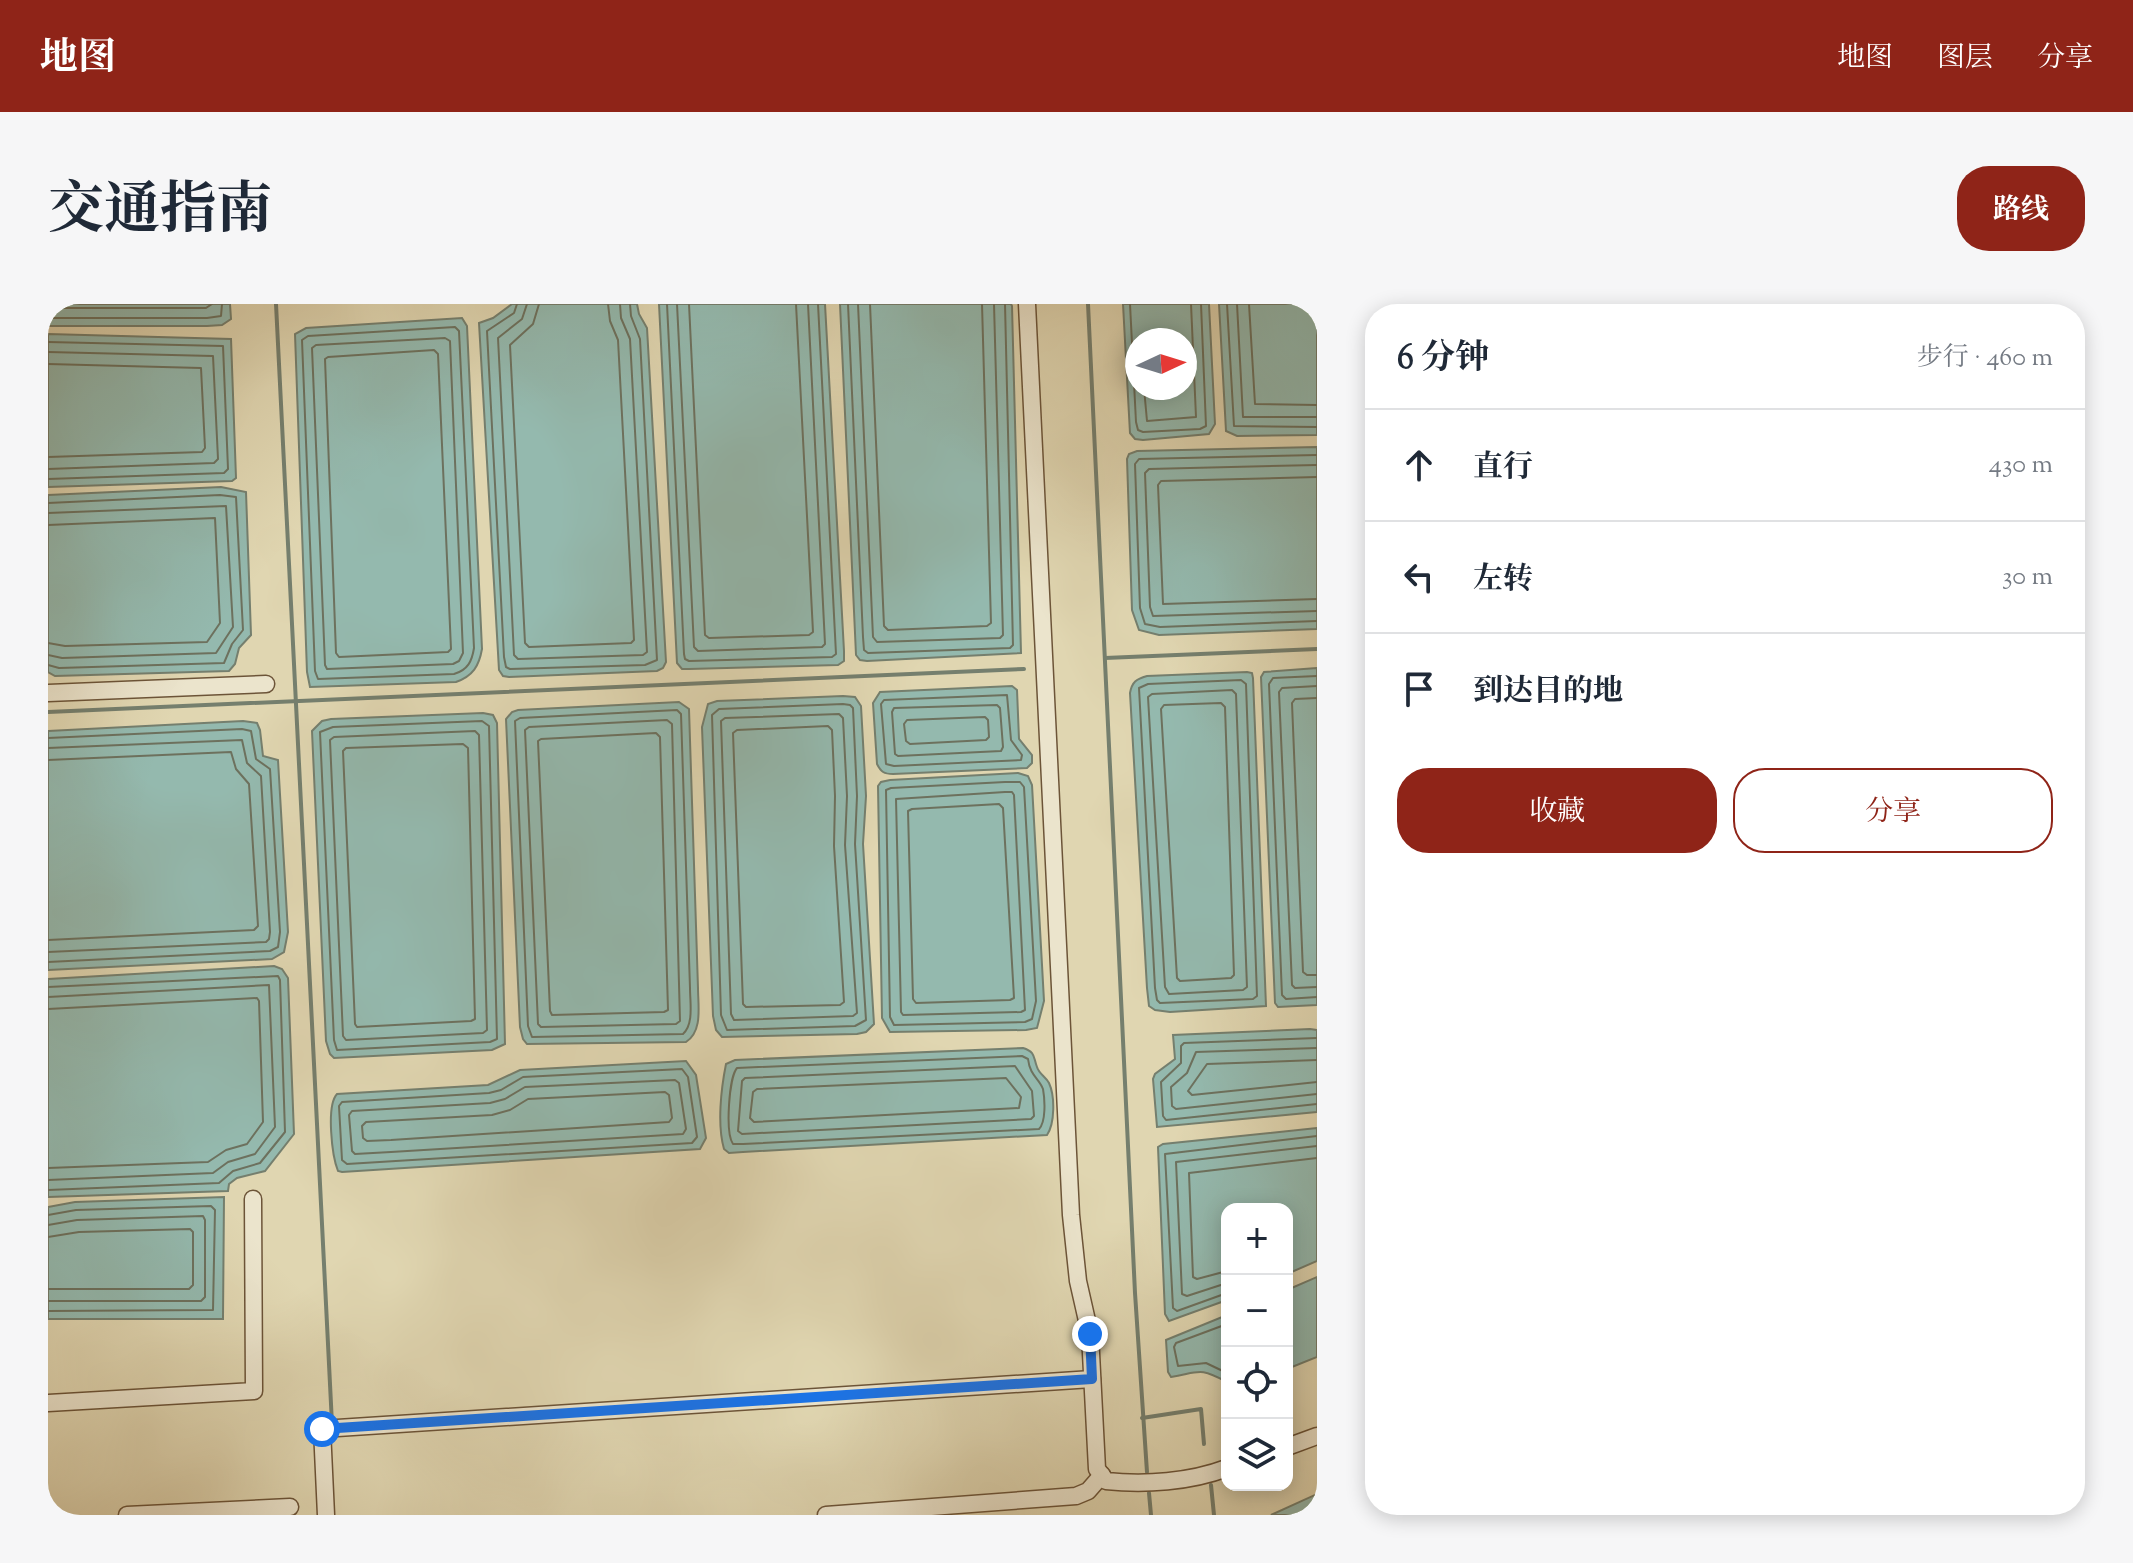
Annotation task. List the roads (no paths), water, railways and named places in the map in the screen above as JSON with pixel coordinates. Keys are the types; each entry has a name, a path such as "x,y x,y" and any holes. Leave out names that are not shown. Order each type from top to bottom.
{"street":[{"path":"1027,304 1071,1215 1078,1281 1090,1334 1097,1469 1106,1481 1133,1484 1209,1475 1221,1470"},
{"path":"48,693 266,684"},
{"path":"48,1403 254,1391 253,1199"},
{"path":"326,1515 322,1429 1092,1379"},
{"path":"1293,1445 1317,1436"},
{"path":"826,1515 1076,1496 1088,1491 1102,1475"},
{"path":"127,1515 290,1507"}],"water":[{"path":"48,304 230,304 231,319 222,325 207,326 48,326"},
{"path":"512,304 637,304 647,328 666,662 657,671 509,677 503,676 499,670 479,323 493,318"},
{"path":"659,304 825,304 844,651 844,661 838,665 682,669 677,663"},
{"path":"840,304 1011,304 1021,653 867,661 860,660 856,655"},
{"path":"1123,304 1209,304 1215,424 1209,434 1135,439 1130,433 1128,400 1197,400 1197,328 1125,328 1125,341"},
{"path":"1219,304 1317,304 1317,435 1237,436 1226,431"},
{"path":"462,318 467,326 482,649 479,660 471,673 456,682 310,687 295,334 306,328"},
{"path":"48,334 231,339 236,478 232,481 48,487"},
{"path":"1317,447 1317,629 1159,635 1139,630 1132,610 1129,454 1137,451"},
{"path":"221,487 246,492 251,635 239,648 235,664 229,671 55,676 48,672 48,495"},
{"path":"1317,668 1317,1005 1278,1007 1275,1003 1261,677 1264,672"},
{"path":"1252,673 1253,678 1266,1006 1170,1012 1155,1010 1149,1006 1147,988 1131,689 1135,682 1147,676"},
{"path":"1012,686 1017,690 1019,739 1032,755 1032,763 1027,768 887,774 878,767 873,703 880,692"},
{"path":"855,697 861,706 866,796 863,844 874,1024 866,1032 857,1034 722,1037 716,1030 713,1016 702,727 708,704 717,701"},
{"path":"679,702 689,709 699,1010 695,1031 686,1042 527,1044 520,1027 506,719 518,710"},
{"path":"493,715 497,723 505,1044 492,1050 334,1058 326,1041 312,731 322,721 331,719"},
{"path":"243,721 257,723 263,756 278,760 288,932 284,952 272,959 48,970 48,731"},
{"path":"1018,773 1028,776 1032,785 1044,1001 1037,1028 890,1032 882,1018 878,786 890,780"},
{"path":"274,966 282,969 288,978 294,1134 265,1171 237,1178 229,1184 228,1191 48,1197 48,979"},
{"path":"1317,1030 1317,1112 1157,1127 1153,1079 1175,1059 1173,1035"},
{"path":"1023,1048 1032,1053 1051,1088 1053,1117 1047,1135 729,1153 724,1149 720,1118 723,1084 726,1064 735,1060"},
{"path":"686,1061 696,1075 706,1138 700,1149 338,1171 331,1120 337,1094 488,1085 520,1070"},
{"path":"1317,1128 1317,1261 1293,1271 1293,1203 1221,1203 1221,1302 1169,1321 1165,1314 1158,1147"},
{"path":"224,1197 223,1319 48,1319 48,1207 75,1202"},
{"path":"1317,1277 1317,1357 1293,1367 1293,1347 1293,1287"},
{"path":"1221,1317 1221,1379 1199,1372 1171,1377 1166,1340"},
{"path":"1317,1494 1317,1515 1271,1515"}],"waterway":[{"path":"276,304 332,1424"},
{"path":"1088,304 1135,1293 1147,1472"},
{"path":"1105,658 1317,649"},
{"path":"48,712 1024,669"},
{"path":"1142,1418 1201,1409 1204,1444"},
{"path":"1211,1485 1214,1515"},
{"path":"1149,1493 1151,1515"}]}
